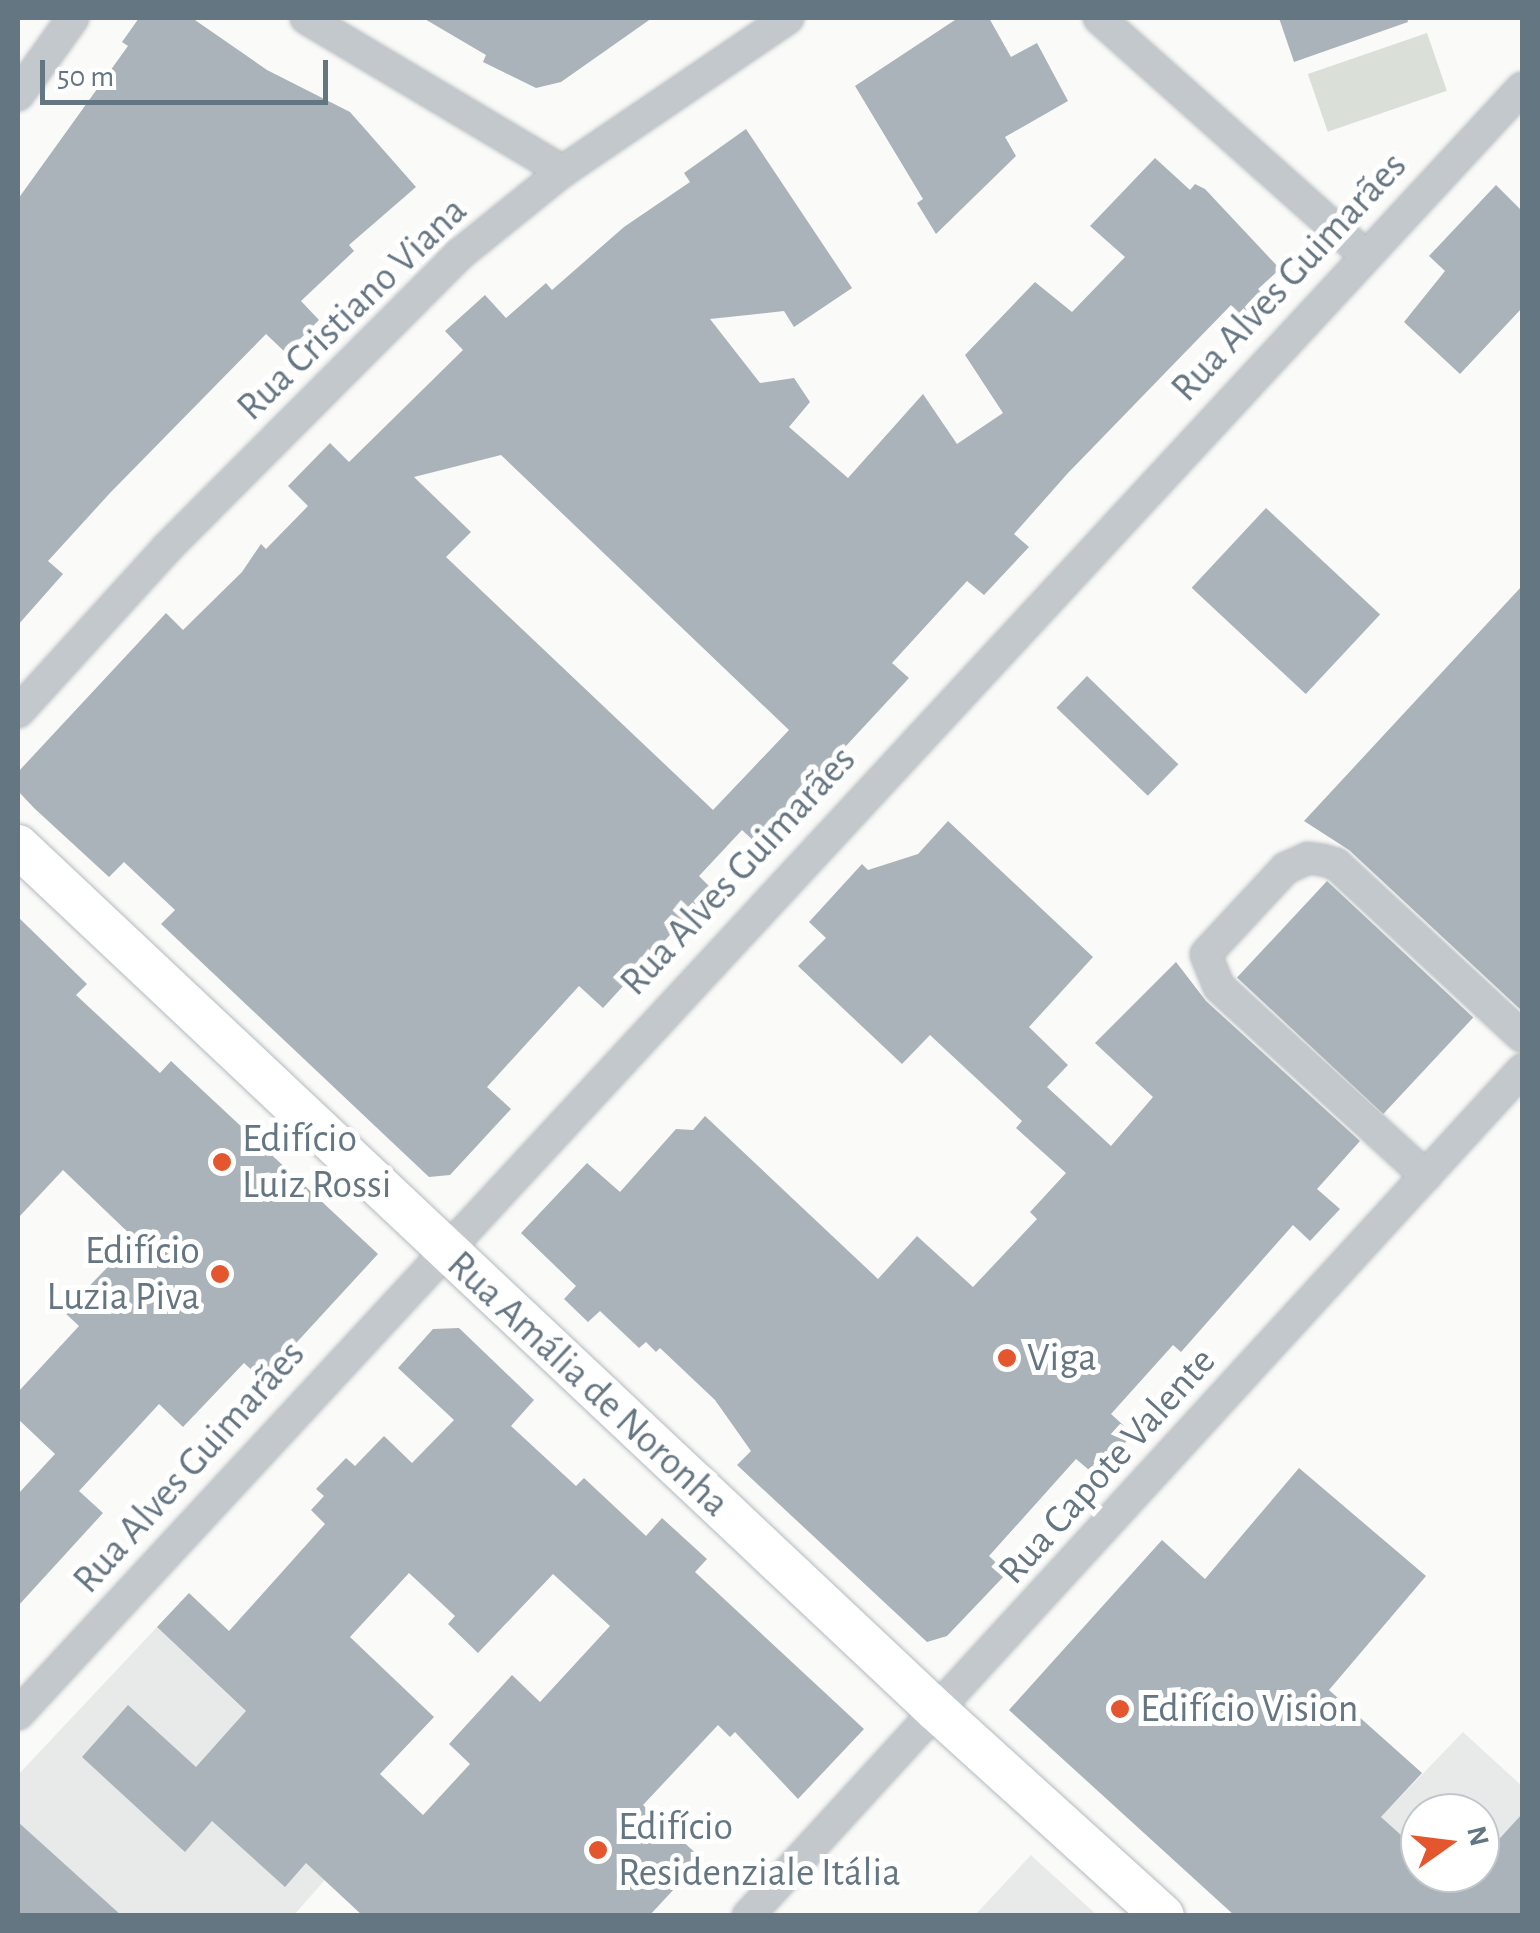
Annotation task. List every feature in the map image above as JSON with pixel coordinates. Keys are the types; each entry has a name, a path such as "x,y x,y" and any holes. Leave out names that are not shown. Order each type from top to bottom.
{"street":[{"path":"18,95 73,18"},
{"path":"306,18 563,172"},
{"name":"Rua Cristiano Viana","path":"18,712 359,350 460,254 563,172 788,18"},
{"path":"1098,18 1364,254"},
{"name":"Rua Alves Guimarães","path":"18,1714 443,1248 1522,88"},
{"name":"Rua Amália de Noronha","path":"18,846 937,1712 1163,1916"},
{"path":"1426,1176 1210,978 1206,954 1286,868 1308,858 1323,860 1336,864 1522,1036"},
{"name":"Rua Capote Valente","path":"748,1916 1522,1070"}],"shaded area":[{"path":"1427,33 1447,91 1328,132 1308,74"},
{"path":"157,1627 370,1829 294,1915 18,1915 18,1775"},
{"path":"1463,1732 1522,1786 1522,1915 1493,1915 1486,1893 1500,1893 1500,1793 1404,1793"},
{"path":"1400,1797 1400,1834 1381,1817"},
{"path":"1031,1855 1035,1859 1097,1915 975,1915"}],"building":[{"path":"139,18 192,18 267,70 350,112 416,187 349,245 354,251 301,301 319,320 286,353 266,334 48,561 63,574 18,625 18,199 128,46 122,42"},
{"path":"423,18 652,18 561,82 536,88 483,62 486,55"},
{"path":"958,18 989,18 1011,57 1037,43 1068,101 1005,137 1016,156 936,234 917,203 923,199 855,86"},
{"path":"1279,18 1407,18 1408,22 1294,62"},
{"path":"746,129 852,288 794,327 784,311 710,319 760,383 794,378 810,402 789,427 848,478 923,394 957,444 1003,413 965,355 1035,282 1072,312 1125,257 1090,226 1155,158 1190,190 1195,184 1205,189 1280,269 1258,289 1265,296 1242,320 1231,305 1068,473 1014,534 1029,547 984,595 967,581 892,663 909,678 756,843 742,830 699,876 712,889 603,1008 579,986 487,1087 511,1109 450,1175 429,1177 161,924 175,910 124,862 109,877 34,808 18,791 18,772 166,613 183,630 242,572 261,544 266,549 308,506 288,486 330,443 349,462 463,350 445,331 485,295 506,318 546,283 552,290 624,227 690,182 684,173","holes":["501,455 789,730 713,810 446,557 471,532 414,477"]},
{"path":"1496,185 1522,211 1522,308 1460,374 1404,322 1445,271 1429,256"},
{"path":"1266,508 1380,614 1306,694 1192,588"},
{"path":"1522,586 1522,1011 1349,850 1304,821"},
{"path":"1087,676 1178,764 1148,796 1056,708"},
{"path":"948,821 1093,957 1029,1027 1068,1065 1047,1087 1111,1146 1153,1097 1095,1043 1176,962 1206,1001 1360,1141 1317,1189 1340,1209 1310,1241 1293,1225 1181,1352 1173,1345 1111,1414 1133,1434 1095,1475 1076,1459 989,1556 1007,1573 947,1636 927,1642 737,1465 751,1451 715,1400 660,1348 656,1352 646,1342 639,1348 600,1311 588,1322 564,1299 576,1286 521,1233 587,1163 620,1192 676,1129 693,1130 705,1116 878,1279 917,1236 973,1287 1037,1219 1030,1212 1066,1173 1016,1128 1022,1121 930,1035 902,1064 798,966 826,938 809,922 862,864 868,870 918,854"},
{"path":"1327,881 1473,1017 1383,1114 1237,978"},
{"path":"18,917 87,984 76,995 160,1073 171,1061 378,1254 262,1380 244,1363 183,1427 159,1404 79,1491 103,1513 18,1606 18,1494 55,1454 18,1419 18,1392 79,1326 64,1312 135,1239 63,1170 18,1218"},
{"path":"459,1328 534,1400 511,1426 576,1486 584,1478 646,1536 662,1518 707,1559 695,1572 864,1729 798,1799 735,1732 730,1737 718,1725 643,1805 702,1859 649,1916 363,1916 306,1863 285,1887 212,1821 185,1852 82,1757 128,1705 196,1767 246,1711 157,1627 189,1593 229,1631 325,1524 311,1510 324,1496 316,1489 346,1458 355,1466 384,1436 412,1463 454,1420 398,1368 433,1329","holes":["409,1573 455,1616 448,1624 478,1653 553,1574 610,1626 540,1702 512,1675 449,1744 470,1764 423,1815 380,1774 434,1717 350,1637"]},
{"path":"1299,1468 1426,1576 1329,1690 1422,1773 1381,1817 1400,1834 1400,1893 1500,1893 1500,1838 1522,1814 1522,1916 1235,1916 1009,1710 1162,1540 1205,1579"},
{"path":"18,1822 122,1916 18,1916"}],"place":[{"name":"Edifício Luiz Rossi","path":"222,1162"},
{"name":"Edifício Luzia Piva","path":"220,1274"},
{"name":"Viga","path":"1007,1358"},
{"name":"Edifício Vision","path":"1120,1709"},
{"name":"Edifício Residenziale Itália","path":"598,1850"}]}
